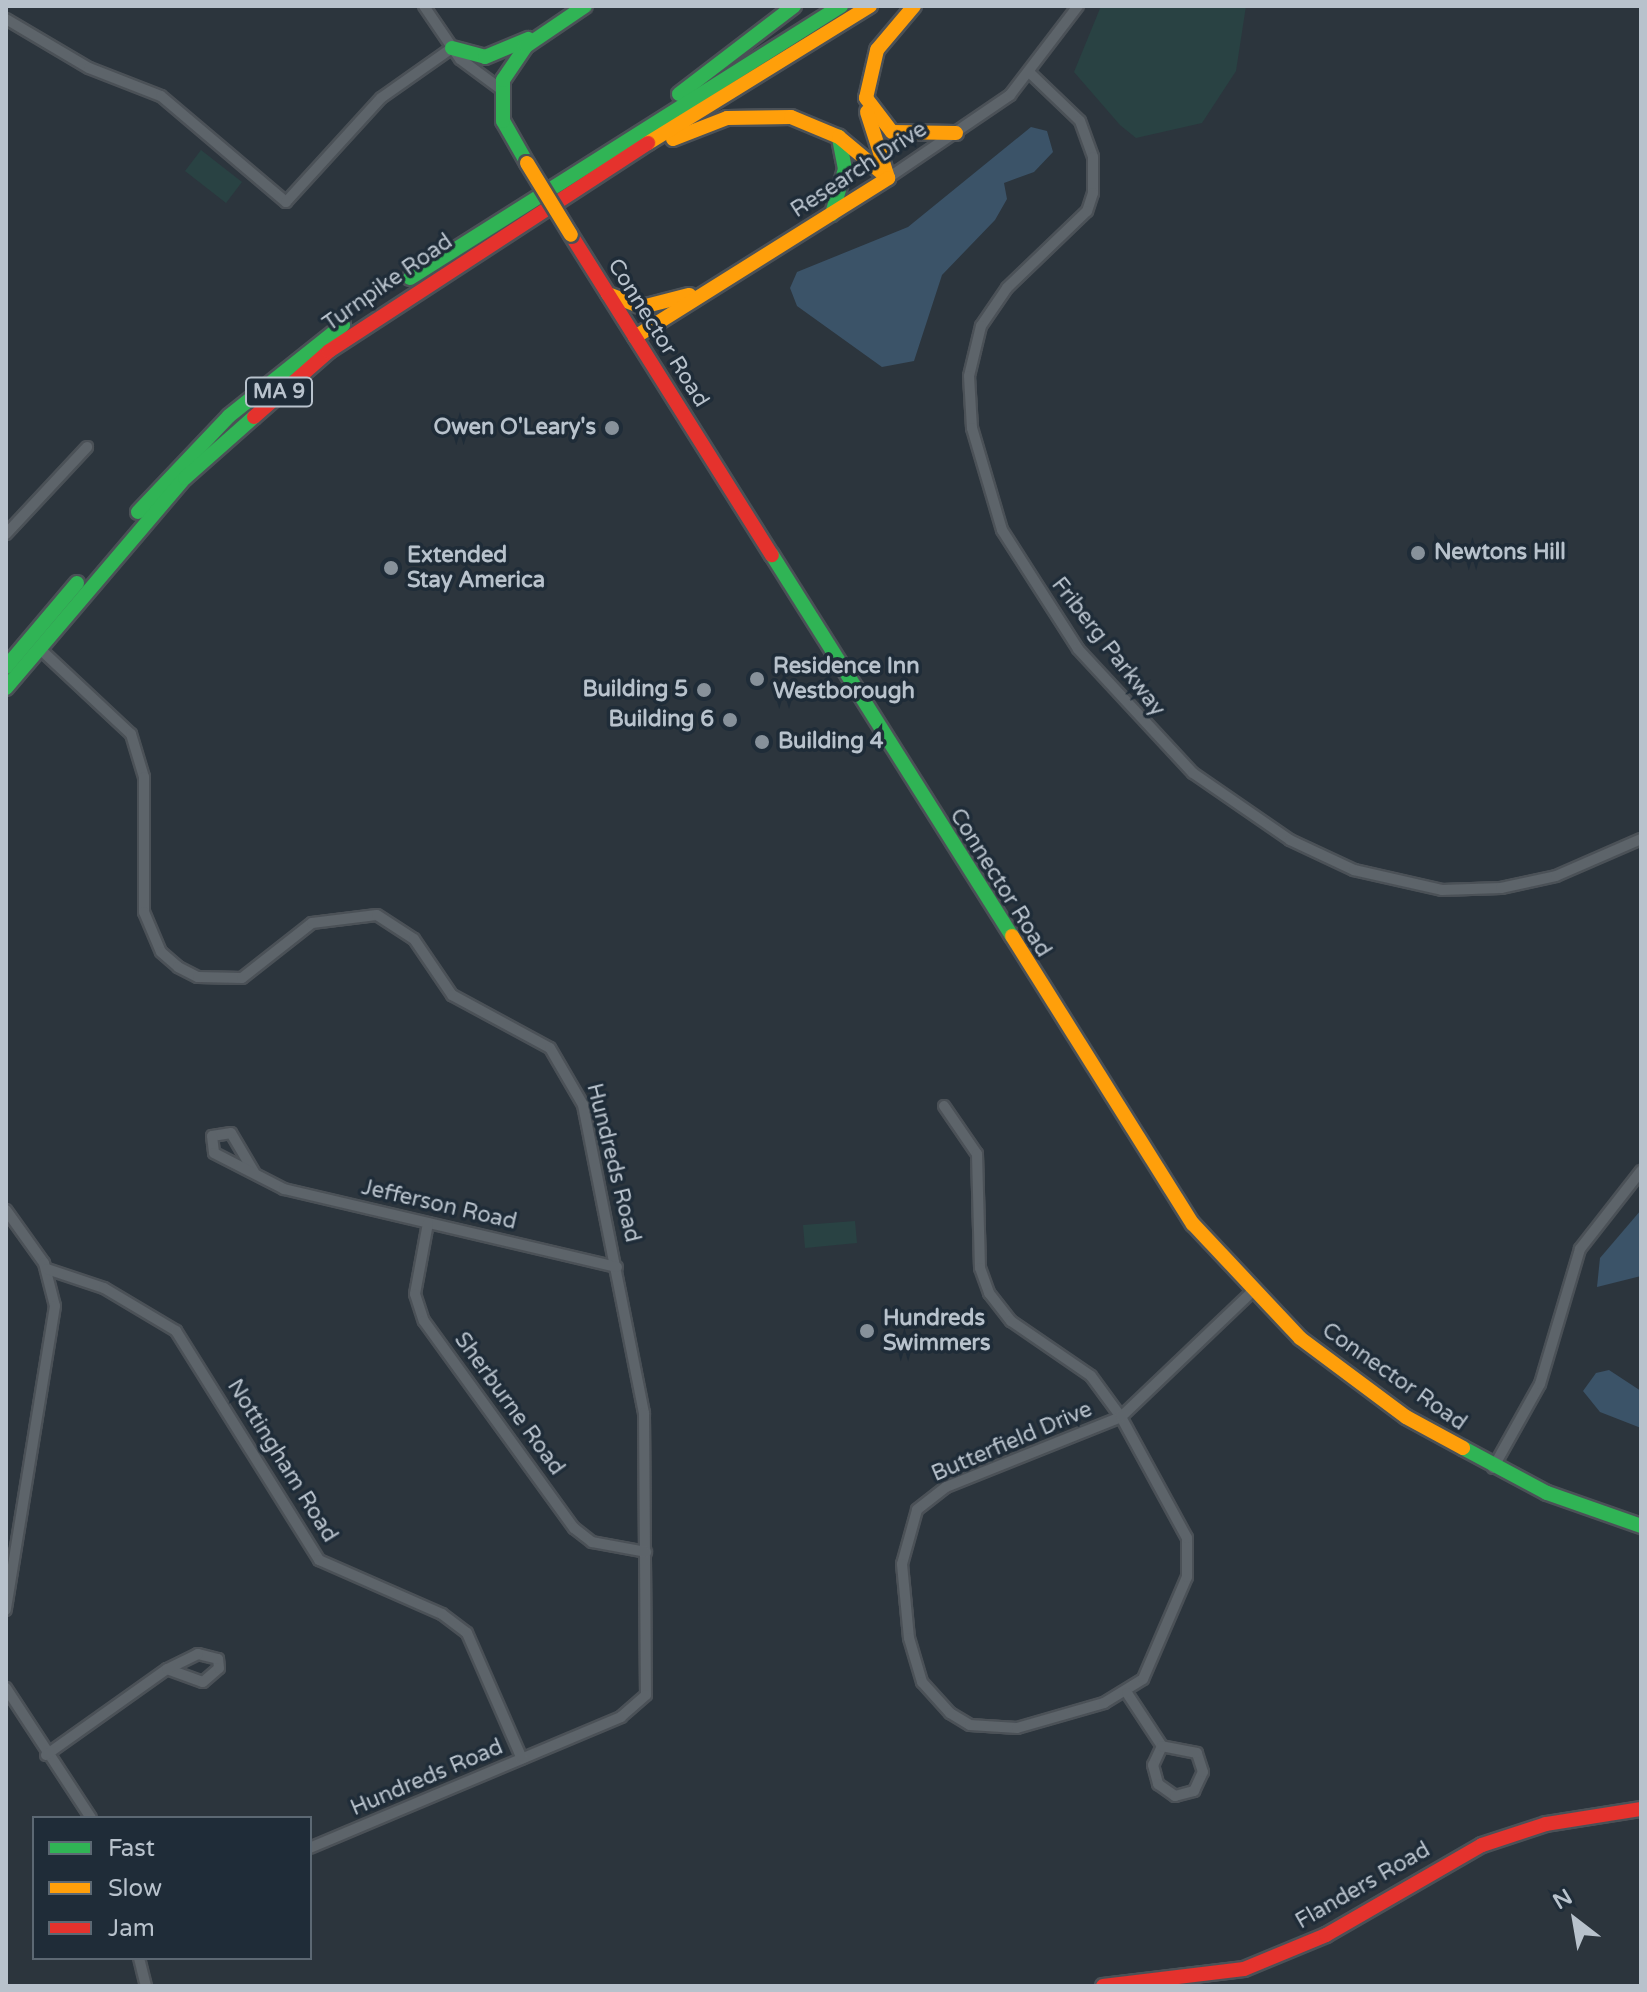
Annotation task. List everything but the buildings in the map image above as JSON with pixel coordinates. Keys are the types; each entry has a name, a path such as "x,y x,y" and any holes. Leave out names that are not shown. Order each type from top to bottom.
{"main road":[{"path":"452,48 493,56 585,6"},
{"path":"629,138 794,6"},
{"name":"Turnpike Road","path":"6,667 229,416 435,260 841,6"},
{"name":"Turnpike Road","path":"6,688 155,510 288,384 422,284 870,6"},
{"path":"888,178 866,98 877,50 914,6"},
{"path":"502,90 518,54 553,26"},
{"name":"Connector Road","path":"502,90 503,121 527,163 1105,1094 1193,1224 1252,1292 1353,1380 1493,1468 1641,1526"},
{"path":"866,98 892,132 956,133"},
{"path":"612,166 751,114 791,117 839,137 888,178"},
{"path":"832,214 845,169 839,137"},
{"name":"Research Drive","path":"635,337 888,178"},
{"path":"608,294 662,306 722,281"},
{"name":"Flanders Road","path":"1103,1986 1200,1978 1265,1962 1482,1845 1546,1824 1641,1809"}],"street":[{"path":"424,6 452,48 502,90"},
{"name":"Research Drive","path":"888,178 956,133 1030,73 1078,6"},
{"path":"6,19 89,68 161,96 286,202 381,98 452,48"},
{"name":"Friberg Parkway","path":"1030,73 1080,121 1093,157 1093,193 1087,211 1007,288 981,326 969,376 972,428 1002,530 1078,649 1193,773 1290,840 1354,870 1433,889 1501,888 1556,876 1641,839"},
{"path":"6,534 87,447"},
{"name":"Hundreds Road","path":"39,648 118,717 140,755 144,912 161,952 198,977 242,978 333,915 377,915 397,925 452,995 532,1034 564,1065 583,1105 644,1413 646,1695 621,1717 312,1847"},
{"path":"944,1106 977,1154 980,1268 989,1293 1011,1321 1091,1376 1121,1417"},
{"name":"Jefferson Road","path":"254,1172 231,1133 212,1136 214,1153 284,1189 617,1267"},
{"path":"1493,1468 1540,1384 1580,1249 1641,1171"},
{"path":"6,1210 47,1269 55,1306 51,1351 6,1610"},
{"name":"Sherburne Road","path":"428,1223 415,1294 424,1321 574,1528 592,1542 646,1552"},
{"name":"Nottingham Road","path":"47,1269 104,1288 176,1331 319,1560 442,1614 467,1633 522,1759"},
{"name":"Butterfield Drive","path":"1121,1417 1180,1519 1189,1557 1155,1660 1127,1693 1017,1728 970,1725 950,1713 914,1664 902,1564 917,1510 939,1492 1121,1417 1252,1292"},
{"path":"46,1755 167,1669 198,1654 218,1659 213,1677 203,1682 167,1669"},
{"path":"6,1688 46,1755 90,1816"},
{"path":"1127,1693 1162,1746"},
{"path":"1182,1744 1197,1753 1203,1772 1194,1791 1175,1796 1158,1784 1153,1765 1162,1746 1182,1744"},
{"path":"140,1960 146,1986"}],"green space":[{"path":"1101,6 1246,6 1236,71 1202,123 1136,138 1120,125 1074,72"},
{"path":"201,150 242,182 226,203 185,171"},
{"path":"855,1221 857,1243 805,1248 803,1225"}],"water":[{"path":"1031,127 1047,131 1053,152 1034,172 1004,183 1007,199 995,220 942,275 914,361 882,367 797,306 790,288 797,272 908,227"},
{"path":"1641,1210 1641,1276 1597,1287 1600,1258"},
{"path":"1609,1370 1641,1391 1641,1428 1600,1412 1583,1391 1596,1373"}],"traffic: fast":[{"path":"527,163 503,121 503,80 526,46 585,6"},
{"path":"679,94 794,6"},
{"path":"410,278 841,6"},
{"path":"452,48 485,57 528,39"},
{"path":"832,214 845,169 839,137"},
{"path":"138,512 229,416 343,325"},
{"path":"6,688 185,478 254,417"},
{"path":"772,555 1012,936"},
{"path":"6,667 77,583"},
{"path":"1463,1448 1547,1493 1641,1526"}],"traffic: slow":[{"path":"648,143 870,6"},
{"path":"914,6 877,50 866,98 892,132 956,133"},
{"path":"867,112 888,178"},
{"path":"673,139 727,118 791,117 839,137 888,178"},
{"path":"527,163 571,235"},
{"path":"635,337 888,178"},
{"path":"608,294 642,307 689,295"},
{"path":"1012,936 1193,1224 1300,1338 1406,1417 1463,1448"}],"traffic: jam":[{"path":"254,417 329,351 648,143"},
{"path":"571,235 772,555"},
{"path":"1103,1986 1244,1969 1326,1935 1482,1845 1546,1824 1641,1809"}],"place":[{"name":"Owen O'Leary's","path":"612,428"},
{"name":"Newtons Hill","path":"1418,553"},
{"name":"Extended Stay America","path":"391,568"},
{"name":"Residence Inn Westborough","path":"757,679"},
{"name":"Building 5","path":"704,690"},
{"name":"Building 6","path":"730,720"},
{"name":"Building 4","path":"762,742"},
{"name":"Hundreds Swimmers","path":"867,1331"}]}
